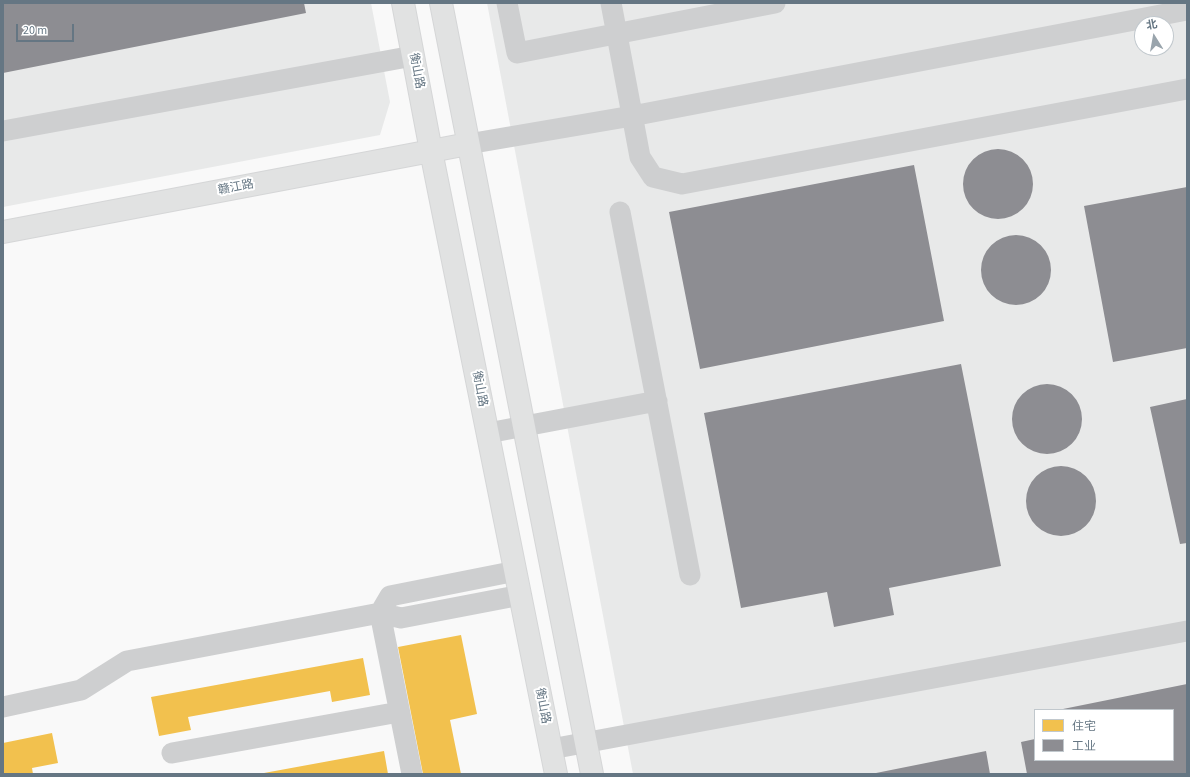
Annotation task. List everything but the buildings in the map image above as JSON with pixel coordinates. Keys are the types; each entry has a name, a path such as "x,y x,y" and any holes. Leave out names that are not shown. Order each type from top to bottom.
{"street":[{"name":"衡山路","path":"403,3 431,151 556,774"},
{"path":"441,3 592,774"},
{"path":"507,3 517,53 775,3"},
{"path":"611,3 640,157 653,177 682,184 1187,89"},
{"path":"468,144 632,116 1187,10"},
{"path":"3,131 413,56"},
{"name":"赣江路","path":"3,232 468,144"},
{"path":"620,212 690,576"},
{"path":"488,433 657,402"},
{"path":"412,774 380,613 390,596 516,571"},
{"path":"3,707 82,690 127,661 380,613 401,618 520,595"},
{"path":"551,749 1187,631"},
{"path":"172,753 400,712"}],"shaded area":[{"path":"3,3 371,3 390,102 380,135 3,207"},
{"path":"487,3 1187,3 1187,774 633,774"}]}
